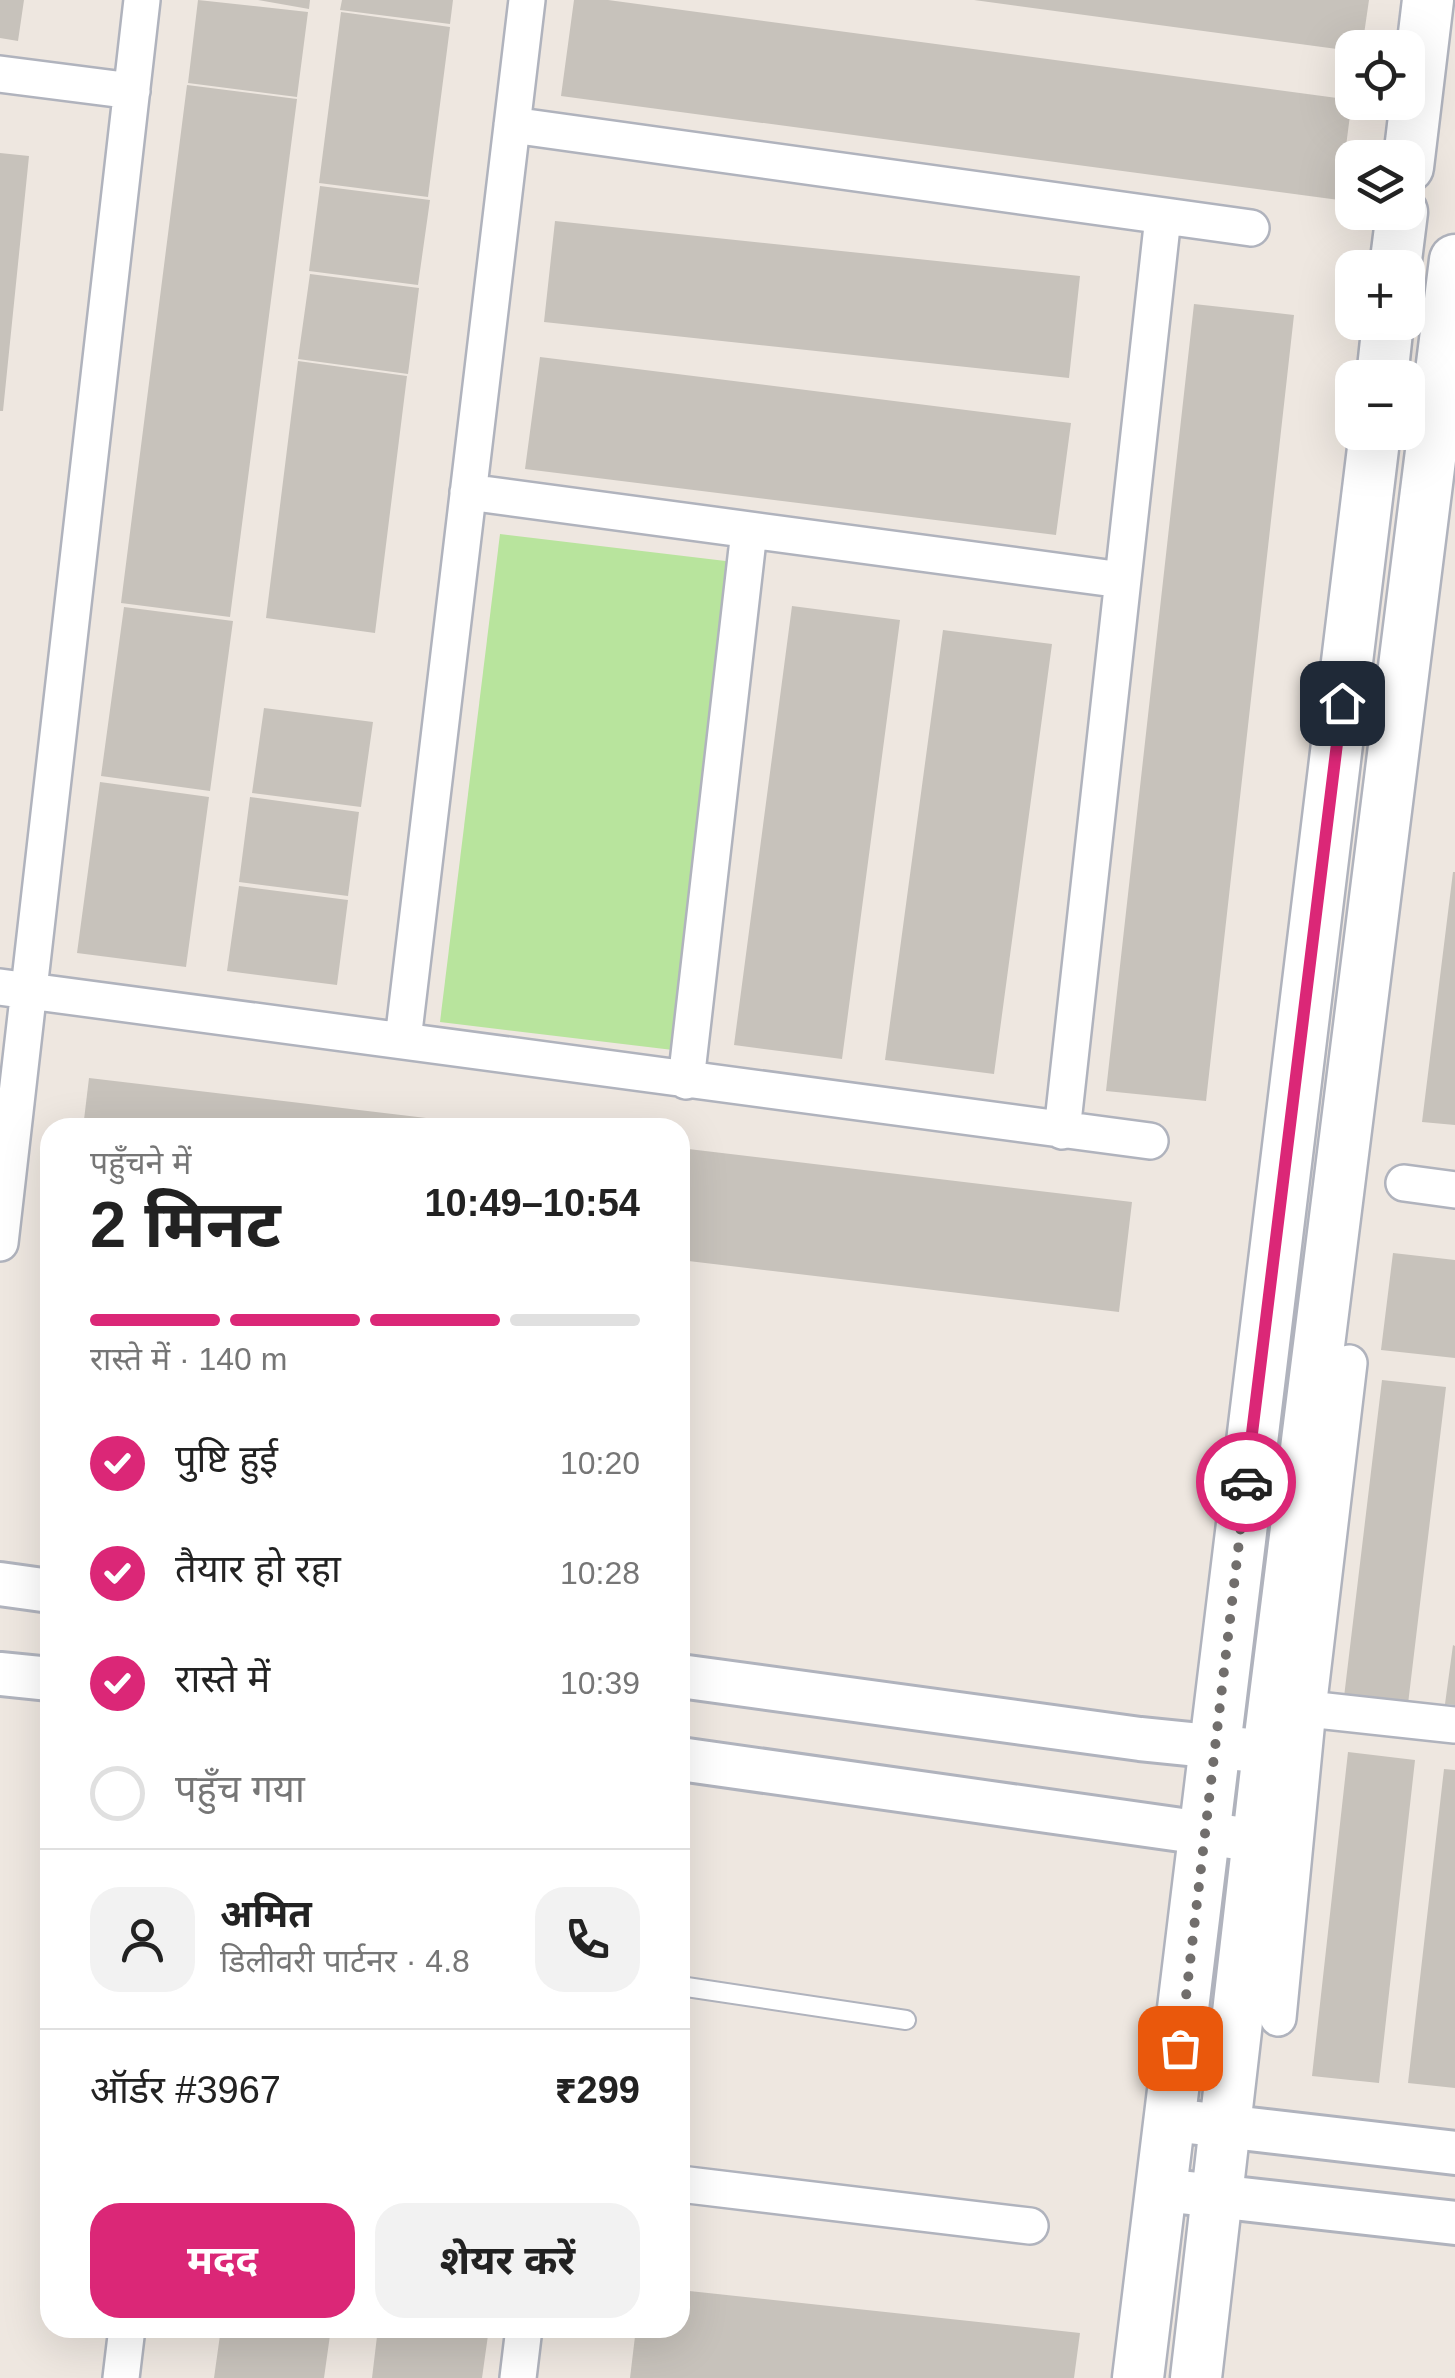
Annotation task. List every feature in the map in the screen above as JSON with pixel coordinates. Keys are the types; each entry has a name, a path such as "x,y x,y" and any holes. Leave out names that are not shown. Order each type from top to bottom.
{"main road":[{"path":"1411,140 1428,0"},
{"path":"1196,2378 1268,1752 1455,260"},
{"path":"1138,2378 1373,450"}],"street":[{"path":"0,1243 14,989 142,0"},
{"path":"403,1040 527,0"},
{"path":"0,74 132,91"},
{"path":"512,125 1251,228"},
{"path":"1062,1131 1163,217"},
{"path":"468,492 1122,580"},
{"path":"686,1081 749,531"},
{"path":"14,989 1150,1141"},
{"path":"1404,1183 1455,1190"},
{"path":"1278,2018 1308,1709 1349,1363"},
{"path":"0,1584 40,1590"},
{"path":"0,1674 40,1678"},
{"path":"690,1677 1268,1752"},
{"path":"1308,1709 1455,1725"},
{"path":"690,1760 1204,1831 1258,1842"},
{"path":"1172,2120 1455,2153"},
{"path":"690,2185 1030,2226"},
{"path":"1163,2190 1455,2224"},
{"path":"121,2378 126,2338"},
{"path":"518,2378 523,2338"}],"lane":[{"path":"690,1988 906,2020"}],"green space":[{"path":"500,534 734,562 673,1050 440,1022"}],"building":[{"path":"0,0 24,0 18,41 0,38"},
{"path":"198,0 308,12 297,97 188,83"},
{"path":"258,0 310,0 309,9"},
{"path":"342,0 453,0 450,24 340,10"},
{"path":"574,0 608,0 1335,98 1335,120 1349,120 1347,140 1335,140 1335,199 561,96"},
{"path":"974,0 1369,0 1365,30 1335,30 1335,49"},
{"path":"341,12 450,27 428,197 319,183"},
{"path":"187,85 297,99 230,617 121,603"},
{"path":"0,153 29,156 3,411 0,411"},
{"path":"320,186 430,200 418,285 309,271"},
{"path":"555,221 1080,276 1069,378 544,322"},
{"path":"310,274 419,288 408,374 298,359"},
{"path":"1194,304 1294,315 1206,1101 1106,1091"},
{"path":"540,357 1071,423 1056,535 525,469"},
{"path":"298,361 407,376 375,633 266,618"},
{"path":"792,606 900,620 842,1059 734,1045"},
{"path":"124,607 233,621 210,791 101,776"},
{"path":"943,630 1052,644 994,1074 885,1060"},
{"path":"264,708 373,722 361,807 252,793"},
{"path":"100,782 209,797 186,967 77,953"},
{"path":"250,797 359,812 348,896 239,882"},
{"path":"1455,872 1455,1125 1422,1122"},
{"path":"239,886 348,900 337,985 227,971"},
{"path":"89,1078 426,1118 84,1118"},
{"path":"690,1149 1132,1202 1119,1312 690,1261"},
{"path":"1393,1253 1455,1260 1455,1358 1381,1350"},
{"path":"1382,1380 1446,1387 1408,1704 1344,1697"},
{"path":"1455,1646 1455,1705 1445,1704"},
{"path":"1348,1752 1415,1760 1379,2083 1312,2076"},
{"path":"1444,1769 1455,1770 1455,2088 1408,2083"},
{"path":"690,2291 1080,2333 1074,2378 630,2378 635,2338 690,2338"},
{"path":"220,2338 330,2338 324,2378 214,2378"},
{"path":"377,2338 488,2338 482,2378 372,2378"}],"way so far":[{"path":"1180,2048 1246,1482"}],"route":[{"path":"1246,1482 1342,703"}]}
